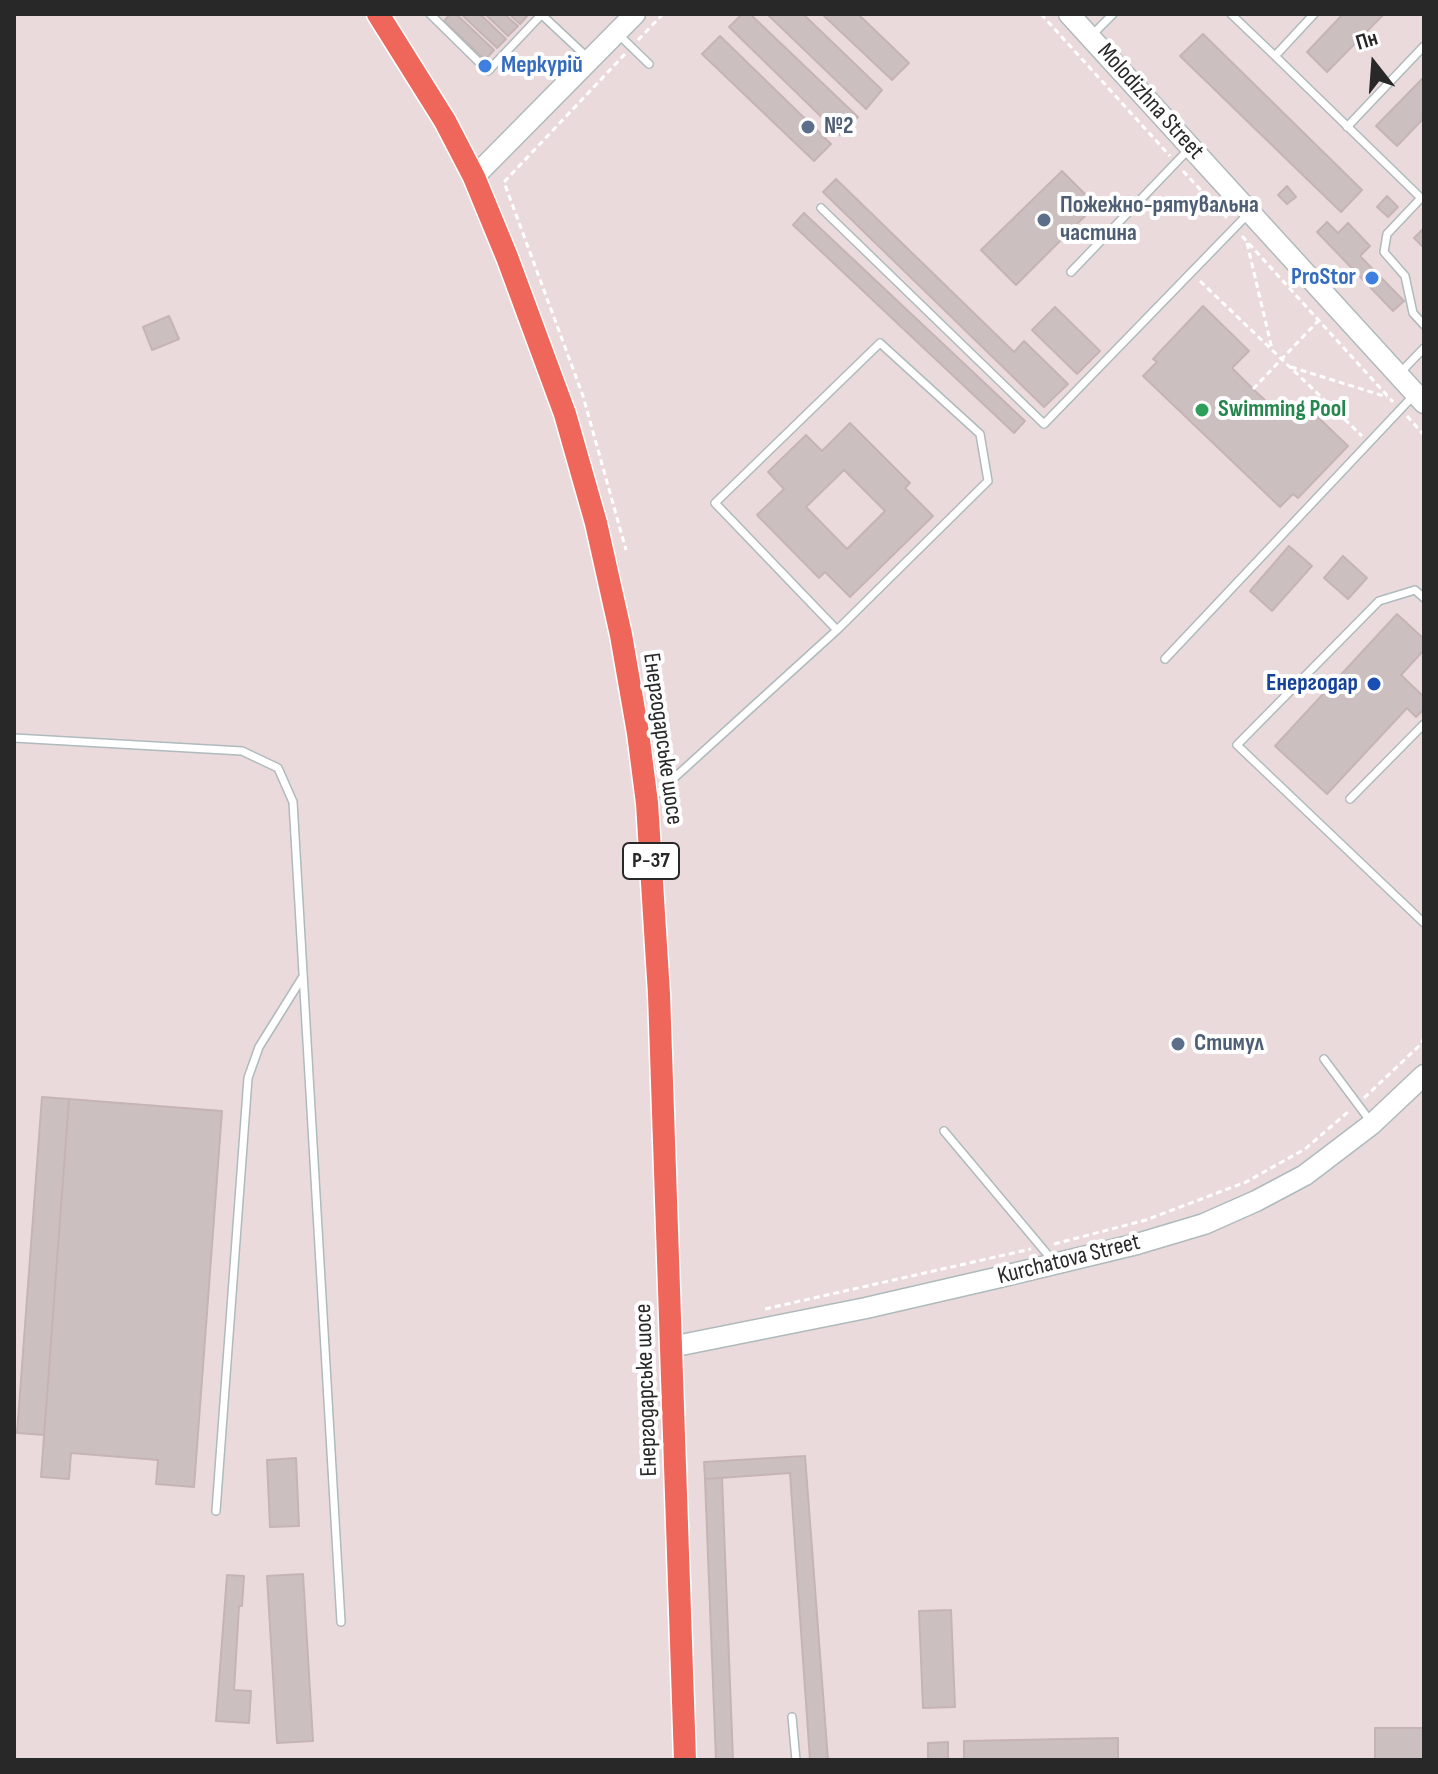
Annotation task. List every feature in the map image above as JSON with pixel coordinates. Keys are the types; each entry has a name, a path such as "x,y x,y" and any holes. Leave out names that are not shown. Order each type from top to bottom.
{"main road":[{"name":"Енергодарське шосе","path":"378,14 445,121 474,177 507,257 565,414 596,523 621,635 647,803 659,994 685,1760"}],"street":[{"path":"474,177 635,14"},
{"name":"Molodizhna Street","path":"1069,14 1420,398"},
{"name":"Kurchatova Street","path":"671,1347 866,1308 1169,1235 1232,1212 1305,1175 1372,1124 1424,1075"}],"lane":[{"path":"436,16 488,71 542,14 590,60"},
{"path":"1091,37 1113,14"},
{"path":"1231,14 1423,197 1387,234 1384,252 1405,276 1413,313 1424,325"},
{"path":"1275,56 1314,14"},
{"path":"616,33 649,64"},
{"path":"1347,127 1424,46"},
{"path":"1071,272 1190,147"},
{"path":"821,208 1044,424 1249,213"},
{"path":"647,803 837,630 988,481 980,434 880,343 715,503 837,630"},
{"path":"1398,374 1424,348"},
{"path":"1165,659 1369,443 1420,398"},
{"path":"1424,598 1415,590 1379,601 1237,745 1424,923"},
{"path":"1350,799 1424,724"},
{"path":"14,738 242,751 278,768 293,802 341,1622"},
{"path":"216,1511 248,1078 259,1047 303,976"},
{"path":"1324,1059 1372,1124"},
{"path":"944,1131 1056,1264"},
{"path":"792,1717 796,1760"}],"path":[{"path":"626,550 583,396 504,182 663,14"},
{"path":"1246,239 1272,350"},
{"path":"1191,273 1369,443"},
{"path":"1253,389 1319,320"},
{"path":"1290,367 1390,398"},
{"path":"755,1311 1146,1220 1246,1182 1305,1149 1358,1104 1424,1038"}],"building":[{"path":"450,14 456,14 494,50 485,60 444,21"},
{"path":"461,14 480,14 506,39 497,48"},
{"path":"485,14 504,14 518,26 508,36"},
{"path":"509,14 529,14 520,24"},
{"path":"742,14 750,14 858,117 840,135 729,27"},
{"path":"767,14 803,14 882,90 866,109"},
{"path":"822,14 858,14 909,63 892,80"},
{"path":"1343,14 1384,14 1327,72 1307,52"},
{"path":"1203,34 1362,190 1341,212 1180,56"},
{"path":"720,36 831,144 814,161 702,54"},
{"path":"1424,77 1424,118 1397,146 1376,126"},
{"path":"1062,171 1096,205 1016,285 981,250"},
{"path":"836,179 1014,352 1024,341 1068,384 1044,407 823,192"},
{"path":"1287,186 1296,197 1287,204 1278,195"},
{"path":"1387,196 1398,207 1388,217 1377,207"},
{"path":"804,213 1025,421 1014,433 793,225"},
{"name":"ProStor","path":"1327,222 1338,233 1348,223 1370,246 1360,256 1404,301 1393,311 1317,232"},
{"path":"1424,228 1424,248 1414,238"},
{"path":"1203,306 1249,351 1232,368 1253,389 1284,418 1301,401 1348,446 1298,498 1293,494 1280,507 1143,376 1157,362 1153,359"},
{"path":"1055,307 1100,351 1077,374 1032,330"},
{"path":"169,316 179,339 152,350 143,327"},
{"path":"850,423 910,483 905,488 933,516 850,597 825,572 819,578 757,515 784,489 768,472 806,435 822,451","holes":["844,470 885,511 847,549 806,507"]},
{"path":"1289,546 1312,566 1272,611 1250,591"},
{"path":"1343,556 1367,578 1348,599 1324,578"},
{"path":"1397,614 1424,639 1424,650 1401,675 1424,697 1424,709 1416,717 1407,708 1327,794 1275,746"},
{"path":"42,1097 69,1099 44,1435 17,1433"},
{"path":"69,1099 222,1111 194,1487 156,1484 158,1460 71,1453 69,1479 41,1477"},
{"path":"805,1456 828,1760 810,1760 790,1473 705,1479 704,1462"},
{"path":"296,1458 299,1526 270,1527 267,1460"},
{"path":"722,1478 733,1760 716,1760 705,1479"},
{"path":"303,1574 313,1741 277,1743 267,1576"},
{"path":"227,1575 244,1576 234,1690 251,1691 249,1723 216,1721"},
{"path":"951,1610 955,1707 923,1708 919,1611"},
{"path":"1375,1728 1424,1728 1424,1760 1375,1760"},
{"path":"1118,1738 1118,1760 964,1760 964,1741"},
{"path":"948,1742 948,1760 928,1760 928,1743"}],"place":[{"name":"Меркурій","path":"485,66"},
{"name":"№2","path":"808,127"},
{"name":"Пожежно-рятувальна частина","path":"1044,220"},
{"name":"ProStor","path":"1372,278"},
{"name":"Swimming Pool","path":"1202,410"},
{"name":"Енергодар","path":"1374,684"},
{"name":"Стимул","path":"1178,1044"}]}
